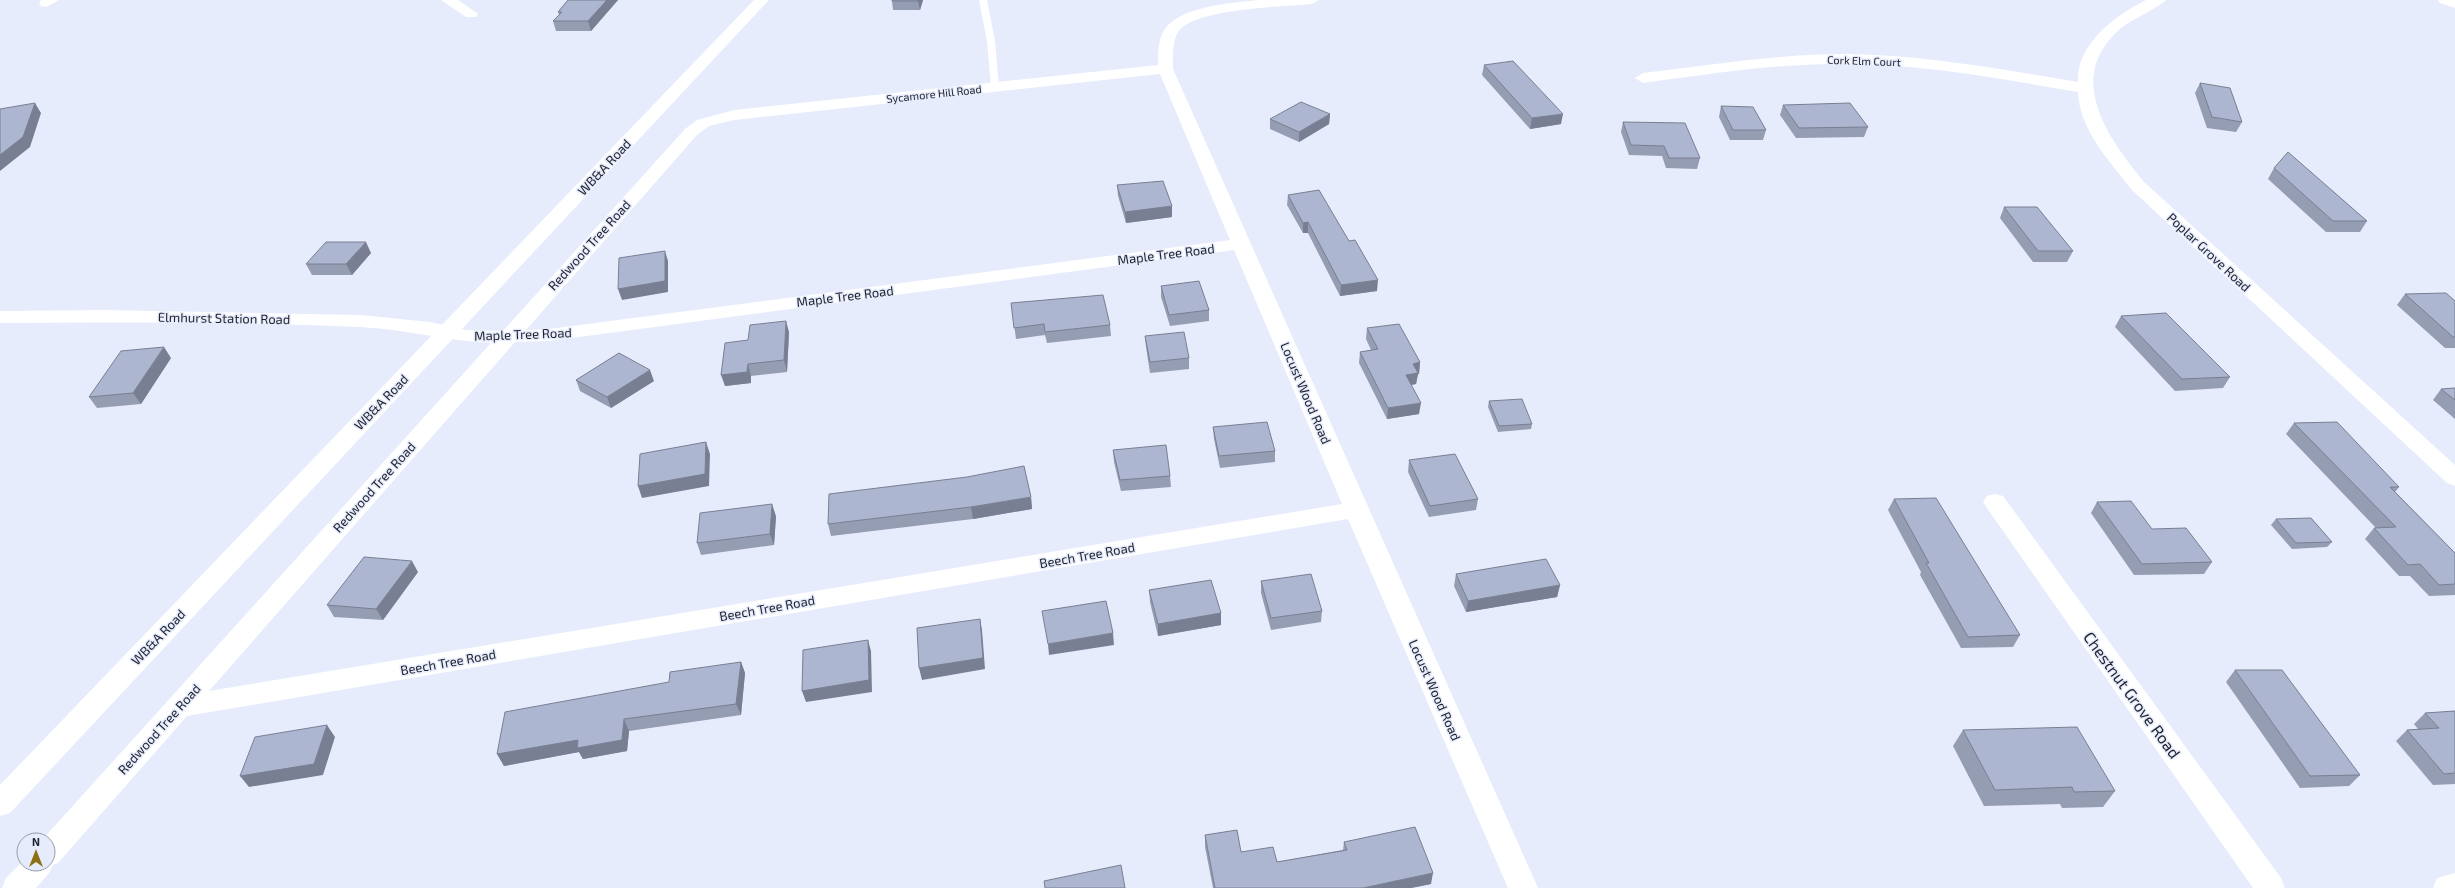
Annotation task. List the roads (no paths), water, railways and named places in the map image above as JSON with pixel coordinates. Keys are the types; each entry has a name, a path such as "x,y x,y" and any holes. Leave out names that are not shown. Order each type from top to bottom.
{"street":[{"path":"448,0 471,14"},
{"name":"WB&A Road","path":"0,804 762,0"},
{"name":"Locust Wood Road","path":"1312,0 1208,11 1181,20 1172,29 1167,42 1165,69 1356,510 1523,888"},
{"name":"Poplar Grove Road","path":"2159,0 2134,12 2107,32 2089,59 2084,75 2084,88 2092,117 2106,144 2138,186 2455,478"},
{"path":"2445,0 2455,4"},
{"name":"Cork Elm Court","path":"1643,78 1765,63 1847,59 1959,68 2084,88"},
{"name":"Sycamore Hill Road","path":"703,123 734,116 1165,69"},
{"name":"Redwood Tree Road","path":"56,845 507,337 680,144 703,123"},
{"name":"Maple Tree Road","path":"448,332 466,336 507,337 549,335 1241,244"},
{"name":"Elmhurst Station Road","path":"0,317 105,316 361,321 448,332"},
{"name":"Chestnut Grove Road","path":"1995,502 2270,888"},
{"name":"Beech Tree Road","path":"179,707 1356,510"},
{"path":"18,888 32,872"},
{"path":"2448,888 2455,888"}],"lane":[{"path":"983,0 991,41 995,87"}]}
